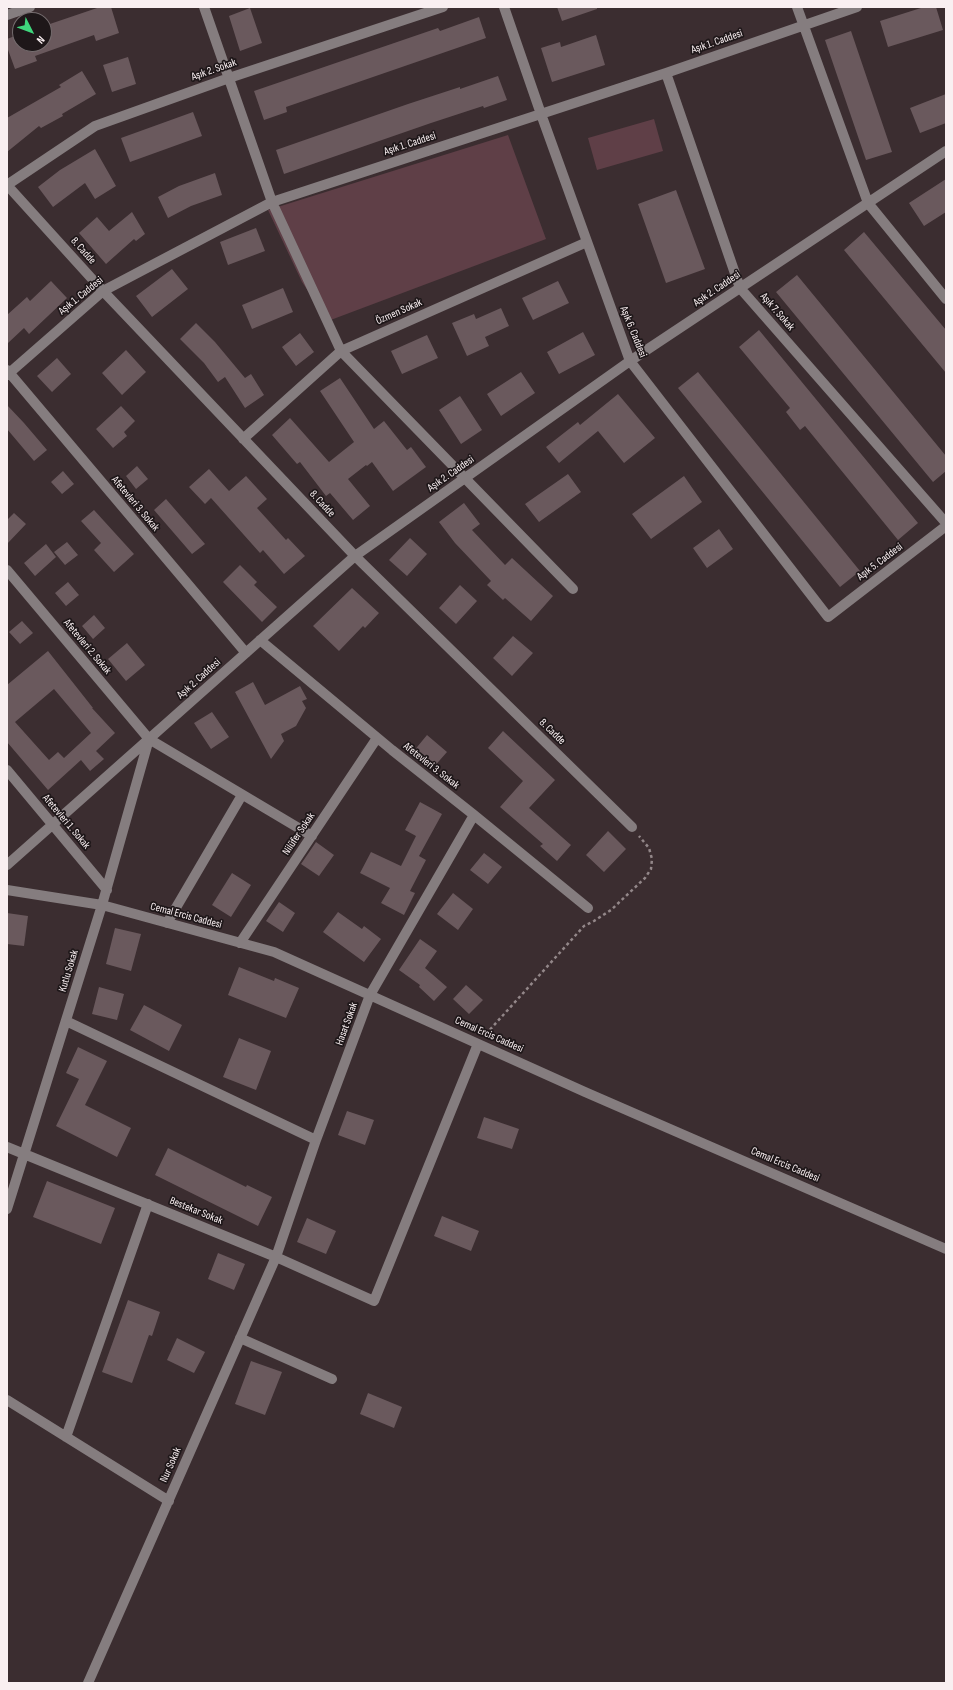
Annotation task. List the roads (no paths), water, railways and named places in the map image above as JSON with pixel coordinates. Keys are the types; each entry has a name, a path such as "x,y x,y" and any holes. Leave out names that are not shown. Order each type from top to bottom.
{"street":[{"path":"7,15 30,7"},
{"path":"204,7 272,202 341,351 573,589"},
{"name":"Aşık 2. Sokak","path":"7,185 95,126 229,78 443,7"},
{"name":"Aşık 6. Caddesi","path":"504,7 630,361 828,616"},
{"path":"797,7 868,203 946,299"},
{"name":"Aşık 1. Caddesi","path":"8,373 104,291 272,202 666,73 803,24 857,7"},
{"name":"Aşık 7. Sokak","path":"666,73 740,288 946,522"},
{"name":"Aşık 2. Caddesi","path":"7,865 355,556 630,361 946,151"},
{"name":"8. Cadde","path":"7,185 104,291 355,556 632,827"},
{"name":"Özmen Sokak","path":"243,439 341,351 587,242"},
{"name":"Afetevleri 3. Sokak","path":"8,373 246,653"},
{"name":"Aşık 5. Caddesi","path":"828,616 946,526"},
{"name":"Afetevleri 2. Sokak","path":"7,570 149,739 312,836"},
{"name":"Afetevleri 3. Sokak","path":"260,640 377,738 474,814 588,908"},
{"name":"Nilüfer Sokak","path":"240,943 377,738"},
{"name":"Kutlu Sokak","path":"7,1209 107,890 149,739"},
{"name":"Afetevleri 1. Sokak","path":"7,770 107,890"},
{"path":"167,923 242,795"},
{"name":"Hasat Sokak","path":"276,1257 316,1140 370,995 474,814"},
{"name":"Cemal Ercis Caddesi","path":"7,890 102,906 274,952 478,1044 946,1249"},
{"path":"66,1021 316,1140"},
{"name":"Bestekar Sokak","path":"7,1147 276,1257 374,1301 478,1044"},
{"path":"66,1437 148,1204"},
{"name":"Nur Sokak","path":"88,1683 276,1257"},
{"path":"240,1338 332,1378"},
{"path":"7,1400 168,1500"}]}
